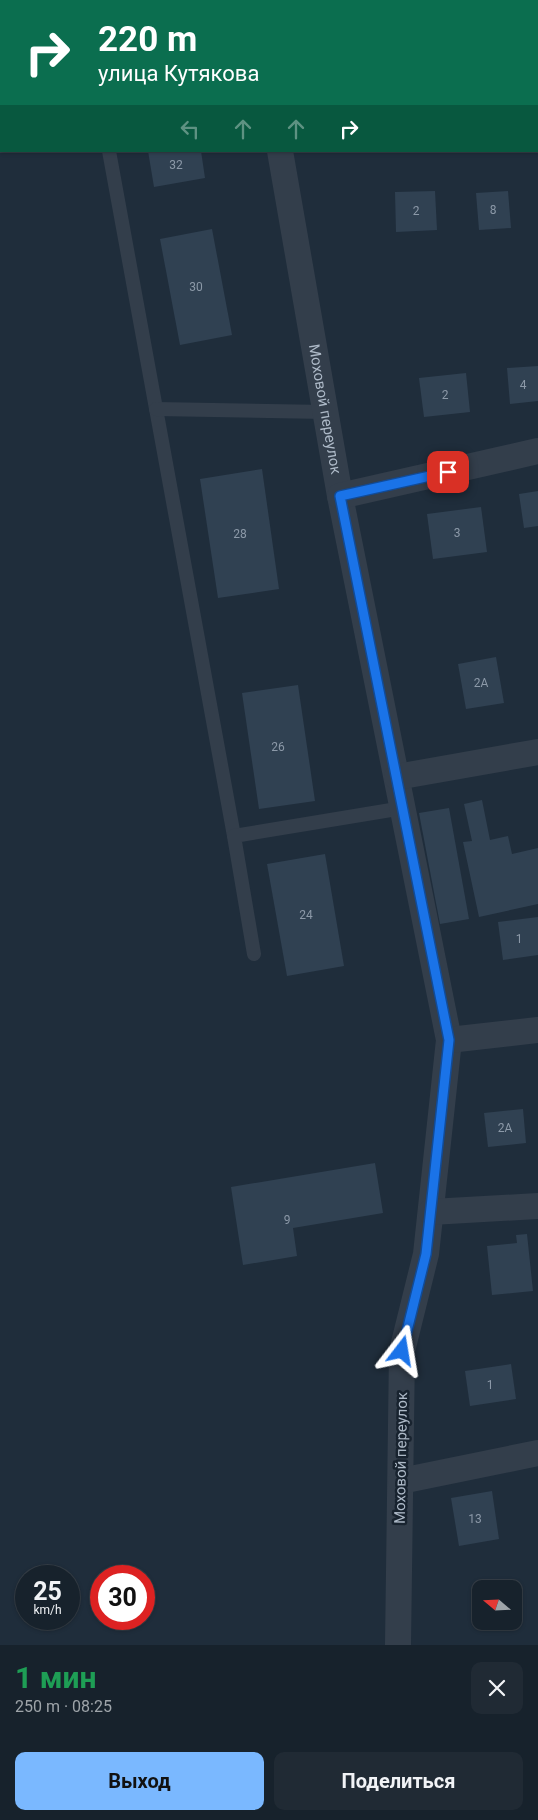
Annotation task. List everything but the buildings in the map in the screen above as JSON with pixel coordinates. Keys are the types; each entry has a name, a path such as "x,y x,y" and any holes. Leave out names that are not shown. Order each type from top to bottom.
{"street":[{"name":"Моховой переулок","path":"280,152 340,496 449,1040 426,1254 402,1351 398,1645"},
{"path":"340,496 538,451"},
{"path":"397,777 538,752"},
{"path":"449,1040 538,1030"},
{"path":"431,1212 538,1206"},
{"path":"401,1480 538,1453"}],"lane":[{"path":"109,152 254,954"},
{"path":"156,409 326,412"},
{"path":"234,836 403,808"}],"route":[{"path":"402,1351 426,1254 449,1040 340,496 448,472"}]}
